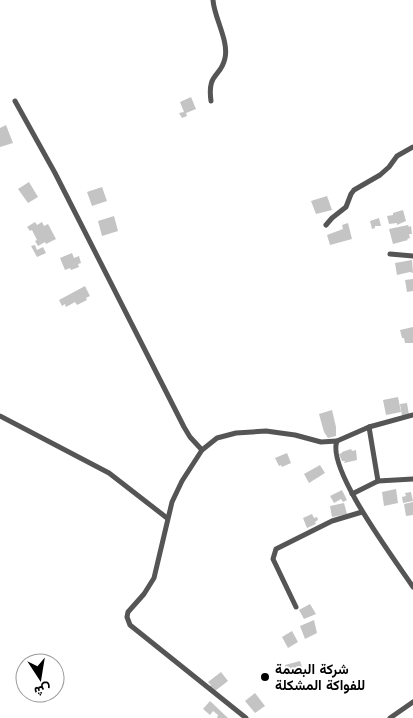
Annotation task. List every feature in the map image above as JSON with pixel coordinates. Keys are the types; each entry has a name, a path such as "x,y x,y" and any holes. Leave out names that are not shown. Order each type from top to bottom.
{"street":[{"path":"211,101 209,87 213,77 222,66 225,57 225,48 213,0"},
{"path":"16,101 55,173 184,427 202,450"},
{"path":"326,225 346,207 354,190 380,175 397,156 413,147"},
{"path":"390,254 413,256"},
{"path":"246,718 130,625 128,620 128,612 144,594 154,578 167,518 182,481 202,450 217,438 236,432 266,431 295,435 321,442 337,441 369,427 413,415"},
{"path":"0,416 109,473 167,518"},
{"path":"369,427 378,481"},
{"path":"337,441 334,447 335,454 352,494 362,512 413,587"},
{"path":"352,494 378,481 413,479"},
{"path":"296,607 273,559 276,549 332,521 362,512"},
{"path":"390,718 413,702"}],"building":[{"path":"191,97 196,109 186,113 187,116 182,118 179,113 184,112 180,102"},
{"path":"6,125 13,143 0,147 0,128"},
{"path":"29,182 38,197 28,203 18,189"},
{"path":"102,187 107,201 92,206 87,192"},
{"path":"327,196 332,210 316,214 311,201"},
{"path":"403,210 406,221 397,225 397,223 389,224 387,216"},
{"path":"114,216 118,231 102,236 98,221"},
{"path":"379,218 381,226 375,226 372,229 370,221"},
{"path":"35,222 37,225 42,222 44,226 48,224 56,239 38,246 32,230 30,231 27,227"},
{"path":"348,223 352,239 330,245 327,235 343,229 342,225"},
{"path":"408,225 409,227 411,226 412,234 409,234 410,238 393,244 389,229"},
{"path":"35,245 37,250 43,247 46,253 37,257 31,246"},
{"path":"72,253 74,258 79,256 81,263 78,264 79,267 65,270 60,258"},
{"path":"412,260 413,273 397,275 395,263"},
{"path":"413,279 413,291 407,292 405,280"},
{"path":"85,286 90,296 86,298 87,300 77,305 75,302 66,307 65,304 62,306 59,300"},
{"path":"413,327 413,343 405,343 400,330"},
{"path":"398,397 401,412 386,415 383,400"},
{"path":"407,403 409,415 402,416 400,404"},
{"path":"332,410 336,436 328,438 324,432 319,414"},
{"path":"351,449 352,451 356,450 357,460 344,463 345,461 342,461 339,454"},
{"path":"287,453 291,463 282,467 281,465 279,466 275,458"},
{"path":"320,465 325,473 309,483 304,474"},
{"path":"396,489 398,503 384,506 382,492"},
{"path":"342,490 347,500 343,502 341,499 334,503 330,496"},
{"path":"411,492 413,501 403,503 402,497 406,496 405,493"},
{"path":"413,502 413,515 406,516 404,504"},
{"path":"344,503 347,514 332,517 330,506"},
{"path":"312,514 318,520 315,522 316,524 307,528 303,518"},
{"path":"310,604 316,614 304,619 299,610"},
{"path":"314,620 317,633 305,639 300,626"},
{"path":"292,631 298,642 288,648 282,637"},
{"path":"300,661 302,667 286,670 285,665"},
{"path":"221,672 228,681 215,691 209,687 211,685 208,682"},
{"path":"255,693 265,706 255,713 245,701"},
{"path":"210,701 228,718 217,718 218,715 213,711 210,715 203,709"}],"place":[{"name":"شركة البصمة للفواكة المشكلة","path":"265,677"}]}
